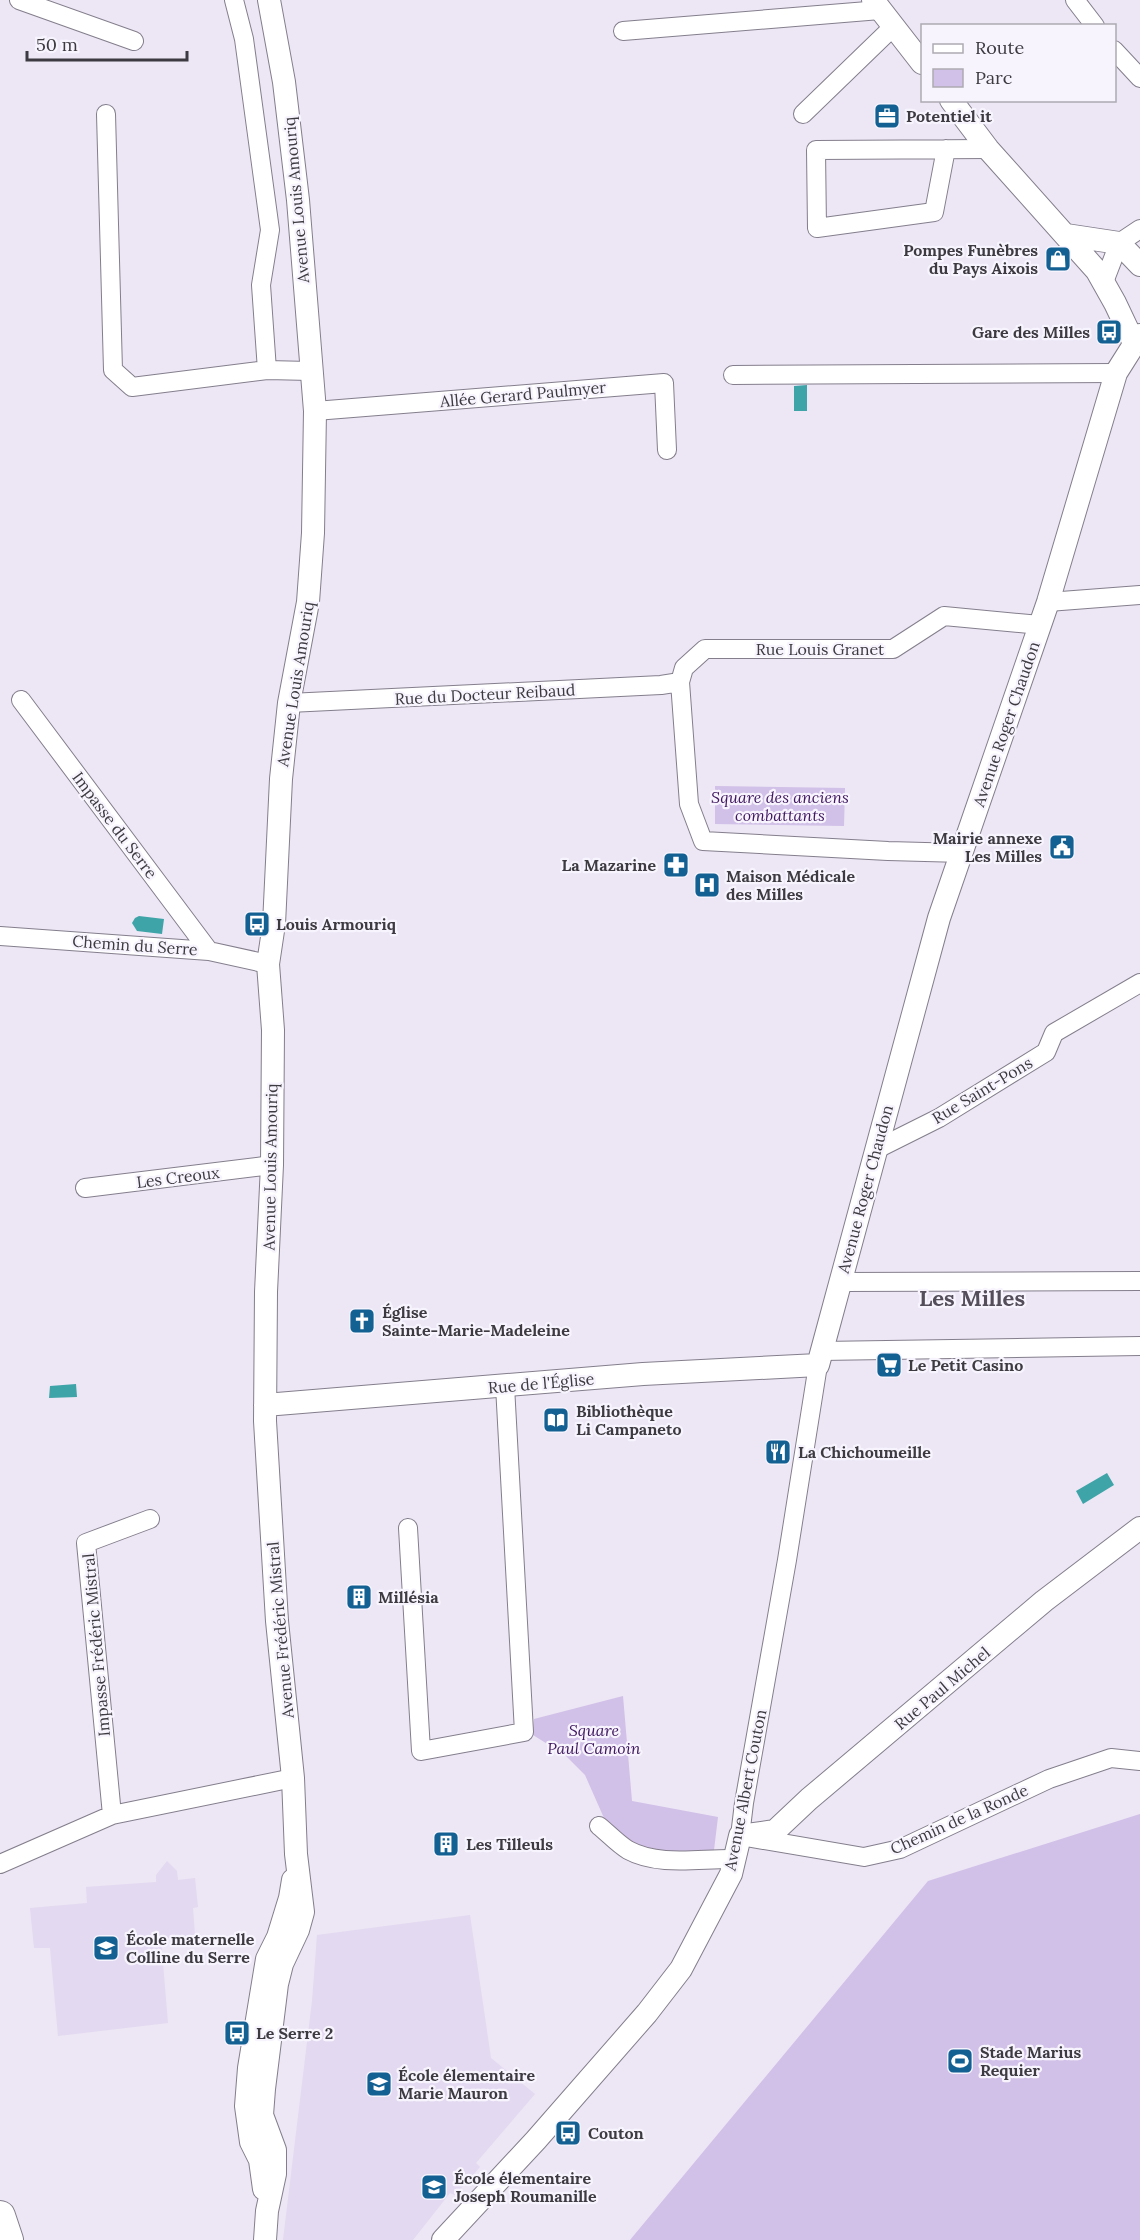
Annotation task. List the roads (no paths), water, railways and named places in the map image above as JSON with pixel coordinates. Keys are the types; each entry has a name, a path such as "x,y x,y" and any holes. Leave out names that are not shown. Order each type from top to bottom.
{"highway":[{"path":"0,2216 8,2240"}],"street":[{"path":"19,0 134,41"},
{"path":"234,0 244,39 270,230 261,285 267,369"},
{"name":"Avenue Louis Amouriq","path":"265,1405 266,1292 272,1165 273,1030 268,964 274,924 281,779 289,703 308,602 313,532 315,411 298,200 284,82 269,0"},
{"path":"1076,0 1094,24"},
{"path":"623,31 883,12"},
{"path":"883,12 921,62"},
{"path":"803,114 883,12"},
{"path":"1116,52 1140,78"},
{"path":"953,102 988,149 1066,235 1104,282 1138,344"},
{"path":"106,114 113,370 132,387 267,369 310,371"},
{"path":"946,149 934,212 817,228 816,150 946,149 988,149"},
{"path":"1104,282 1119,243 1140,229"},
{"path":"1066,235 1119,243 1139,259 1104,282"},
{"name":"Avenue Roger Chaudon","path":"819,1358 939,918 1041,625 1116,373 1138,344"},
{"path":"734,375 1116,373"},
{"name":"Allée Gerard Paulmyer","path":"315,411 664,383 667,450"},
{"path":"1048,602 1140,595"},
{"name":"Rue Louis Granet","path":"680,682 684,668 705,649 893,649 944,616 1041,625"},
{"path":"680,682 689,804 703,841 962,853"},
{"name":"Rue du Docteur Reibaud","path":"289,703 661,685 680,682"},
{"name":"Impasse du Serre","path":"21,700 209,951"},
{"name":"Chemin du Serre","path":"0,936 209,951 268,964"},
{"name":"Rue Saint-Pons","path":"875,1150 939,1118 1046,1052 1054,1033 1140,983"},
{"name":"Les Creoux","path":"85,1188 272,1165"},
{"path":"840,1282 1140,1281"},
{"path":"819,1358 1140,1346"},
{"name":"Rue de l'Église","path":"265,1405 704,1370 819,1358"},
{"name":"Avenue Albert Couton","path":"443,2240 543,2132 647,2013 681,1969 731,1874 740,1836 819,1358"},
{"path":"408,1528 421,1752 524,1732 505,1386"},
{"name":"Avenue Frédéric Mistral","path":"265,1405 277,1621 293,1778 296,1854 290,1898 278,1937 267,1959 249,2068 246,2106 251,2142 260,2160 267,2211 265,2240"},
{"name":"Impasse Frédéric Mistral","path":"112,1815 86,1543 150,1518"},
{"name":"Rue Paul Michel","path":"740,1836 775,1831 809,1799 1044,1601 1140,1528"},
{"name":"Chemin de la Ronde","path":"740,1836 864,1857 900,1849 1049,1779 1112,1758 1140,1761"},
{"path":"0,1864 112,1815 293,1778"},
{"path":"599,1826 629,1850 654,1858 735,1859"}],"water":[{"path":"807,385 807,411 794,411 794,386"},
{"path":"139,916 164,919 162,934 137,931 132,923"},
{"path":"76,1384 77,1397 49,1398 50,1386"},
{"path":"1107,1473 1114,1485 1083,1504 1076,1491"}],"place":[{"name":"Potentiel it","path":"887,116"},
{"name":"Pompes Funèbres du Pays Aixois","path":"1058,259"},
{"name":"Gare des Milles","path":"1109,332"},
{"name":"Mairie annexe Les Milles","path":"1062,847"},
{"name":"La Mazarine","path":"676,865"},
{"name":"Maison Médicale des Milles","path":"707,885"},
{"name":"Louis Armouriq","path":"257,924"},
{"name":"Église Sainte-Marie-Madeleine","path":"362,1321"},
{"name":"Le Petit Casino","path":"889,1365"},
{"name":"Bibliothèque Li Campaneto","path":"556,1420"},
{"name":"La Chichoumeille","path":"778,1452"},
{"name":"Millésia","path":"359,1597"},
{"name":"Les Tilleuls","path":"446,1844"},
{"name":"École maternelle Colline du Serre","path":"106,1948"},
{"name":"Le Serre 2","path":"237,2033"},
{"name":"Stade Marius Requier","path":"960,2061"},
{"name":"École élementaire Marie Mauron","path":"379,2084"},
{"name":"Couton","path":"568,2133"},
{"name":"École élementaire Joseph Roumanille","path":"434,2187"}],"district":[{"name":"Les Milles","path":"972,1298"}],"park label":[{"name":"Square des anciens combattants","path":"780,806"},
{"name":"Square Paul Camoin","path":"594,1739"}]}
